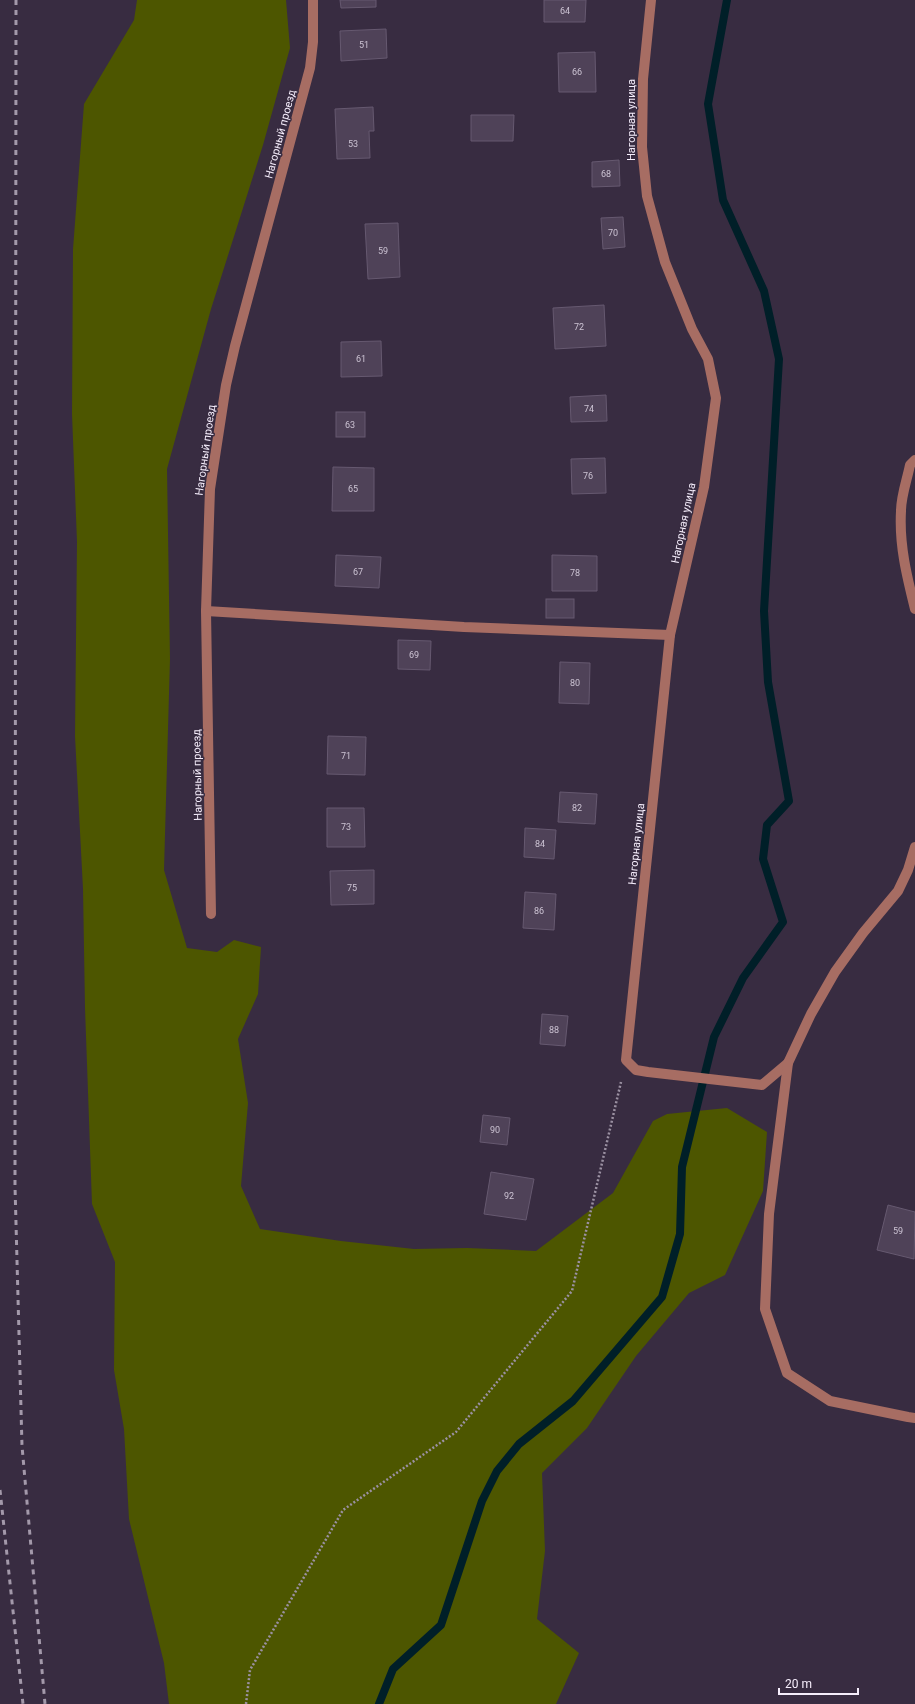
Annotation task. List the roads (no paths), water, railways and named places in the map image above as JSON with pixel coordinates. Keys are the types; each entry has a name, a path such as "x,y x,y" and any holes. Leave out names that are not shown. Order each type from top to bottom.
{"street":[{"name":"Нагорный проезд","path":"212,914 206,611 210,489 226,385 235,346 310,68 313,42 313,0"},
{"name":"Нагорная улица","path":"651,0 643,79 642,147 647,196 665,262 692,329 708,359 716,398 704,488 670,635 626,1060 636,1070 762,1085 788,1063"},
{"path":"915,460 910,465 900,510 904,567 915,609"},
{"path":"206,611 456,626 670,635"},
{"path":"915,847 908,870 898,891 863,933 835,972 811,1014 788,1063 769,1214 765,1309 787,1373 830,1401 915,1418"}],"waterway":[{"path":"379,1704 393,1669 441,1625 482,1501 497,1471 519,1444 573,1401 662,1297 680,1234 682,1167 714,1037 743,978 783,922 763,859 767,825 789,801 768,682 764,611 779,359 764,291 723,200 708,104 727,0"}],"railway":[{"path":"16,0 15,1186 22,1446 45,1704"},
{"path":"0,1490 23,1704"}]}
